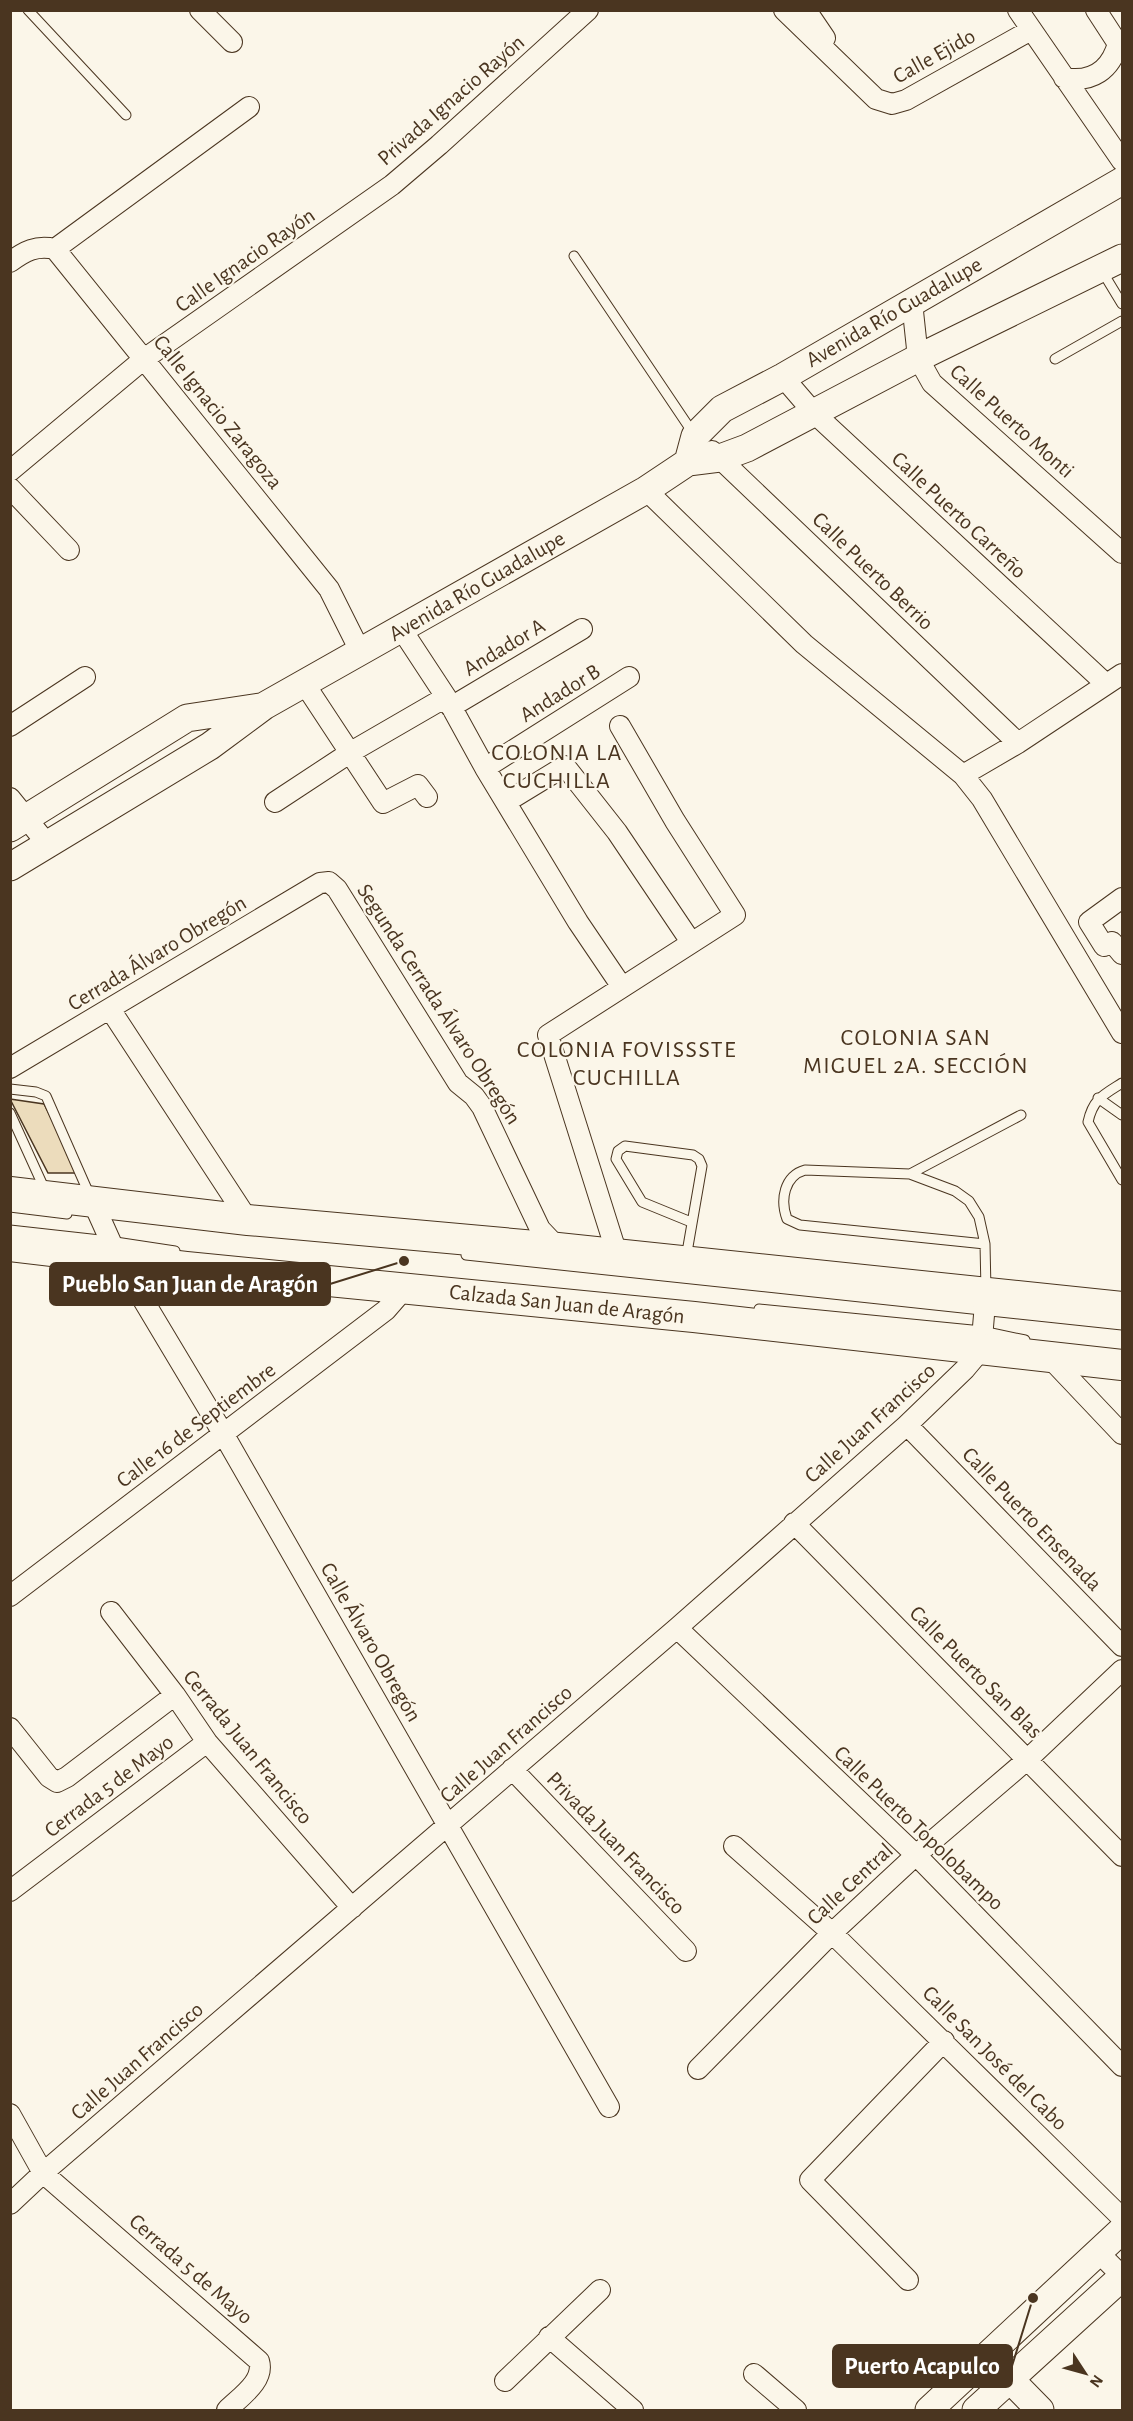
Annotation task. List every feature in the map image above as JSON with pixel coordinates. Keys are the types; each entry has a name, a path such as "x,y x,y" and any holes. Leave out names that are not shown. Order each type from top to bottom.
{"main road":[{"path":"10,1192 48,1196 93,1213 248,1220 558,1248 686,1260 986,1301 1122,1307"},
{"name":"Calzada San Juan de Aragón","path":"10,1246 113,1249 186,1267 981,1341 1122,1365"}],"street":[{"path":"200,10 232,42"},
{"name":"Privada Ignacio Rayón","path":"343,221 392,185 439,145 588,10"},
{"name":"Calle Ejido","path":"784,10 853,79 884,103 899,104 1031,30"},
{"path":"806,10 853,79"},
{"path":"1018,10 1122,161"},
{"path":"1064,78 1076,81 1099,74 1120,47 1096,10"},
{"path":"10,262 30,249 44,247 55,249 249,107"},
{"name":"Avenida Río Guadalupe","path":"688,462 695,436 722,409 1122,181"},
{"name":"Calle Ignacio Rayón","path":"10,471 144,359 343,221"},
{"name":"Calle Ignacio Zaragoza","path":"55,249 329,589 360,651"},
{"name":"Avenida Río Guadalupe","path":"10,867 210,746 264,706 646,490 688,462 720,458 747,448 918,358 1112,263"},
{"name":"Calle Puerto Monti","path":"912,302 918,358 932,383 1122,553"},
{"name":"Calle Puerto Carreño","path":"783,376 814,413 1114,679"},
{"name":"Calle Puerto Berrio","path":"695,436 1018,743"},
{"path":"10,488 69,550"},
{"path":"646,490 804,644 963,775 982,799 1122,1033"},
{"name":"Andador A","path":"274,802 351,752 449,702 582,629"},
{"path":"402,630 449,702 485,768 578,922 622,987"},
{"path":"10,726 85,677"},
{"name":"Andador B","path":"485,768 629,677"},
{"path":"963,775 1018,743 1114,679"},
{"path":"304,683 383,803 418,784 427,797"},
{"name":"Avenida Río Guadalupe","path":"19,823 187,717 264,706"},
{"path":"617,1254 548,1035 735,915 675,821 620,726"},
{"path":"506,802 565,766 617,832 692,942"},
{"path":"10,798 19,823 48,845"},
{"name":"Cerrada Álvaro Obregón","path":"10,1068 320,884 329,882"},
{"name":"Segunda Cerrada Álvaro Obregón","path":"329,882 337,889 458,1083 474,1096 482,1107 540,1229 558,1248"},
{"path":"1122,898 1089,921 1104,946 1112,942 1122,954"},
{"path":"110,1009 248,1220"},
{"name":"Calle Álvaro Obregón","path":"93,1213 449,1825 609,2108"},
{"name":"Calle 16 de Septiembre","path":"10,1596 386,1310 406,1287"},
{"path":"981,1341 986,1301"},
{"name":"Calle Juan Francisco","path":"10,2204 43,2173 677,1628 907,1425 965,1369 981,1341"},
{"path":"1042,1350 1122,1434"},
{"name":"Calle Puerto Ensenada","path":"907,1425 1122,1646"},
{"name":"Calle Puerto San Blas","path":"794,1523 1122,1856"},
{"name":"Cerrada Juan Francisco","path":"111,1612 175,1695 207,1742 352,1908"},
{"name":"Calle Puerto Topolobampo","path":"677,1628 916,1855 1122,2066"},
{"name":"Calle Central","path":"698,2069 832,1933 916,1855 1028,1759 1122,1670"},
{"path":"10,1728 49,1777 57,1782 67,1777 175,1695"},
{"name":"Cerrada 5 de Mayo","path":"10,1891 207,1742"},
{"name":"Privada Juan Francisco","path":"512,1769 686,1951"},
{"name":"Calle San José del Cabo","path":"734,1846 832,1933 1122,2218"},
{"path":"908,2280 810,2180 944,2041"},
{"path":"10,2114 43,2173"},
{"name":"Cerrada 5 de Mayo","path":"43,2173 259,2361 261,2368 256,2380 227,2410"},
{"path":"929,2410 1100,2253 1122,2230"},
{"path":"962,2379 984,2408 1009,2379 1122,2277 1100,2253"},
{"path":"504,2381 600,2290"},
{"path":"549,2337 633,2410"},
{"path":"987,2356 1040,2410"},
{"path":"754,2374 796,2410"}],"lane":[{"path":"28,10 126,115"},
{"path":"574,256 695,436"},
{"path":"1112,263 1122,304"},
{"path":"1055,360 1122,321"},
{"path":"1122,1083 1098,1098 1088,1122 1122,1180"},
{"path":"10,1089 36,1092 46,1096 93,1213 10,1207"},
{"path":"1098,1098 1122,1114"},
{"path":"10,1113 48,1196"},
{"path":"910,1174 1021,1115"},
{"path":"686,1260 702,1166 699,1160 693,1155 625,1146 618,1151 616,1159 639,1200 691,1222"},
{"path":"985,1244 800,1225 787,1219 783,1208 787,1182 795,1172 805,1170 910,1174 955,1191 969,1201 979,1217 985,1244 986,1301"},
{"path":"10,1230 113,1249 187,1253"},
{"path":"451,1253 986,1301 1122,1325"},
{"path":"745,1308 981,1341"}],"building":[{"path":"10,1099 44,1104 79,1173 48,1173"}],"place":[{"name":"Pueblo San Juan de Aragón","path":"404,1261"},
{"name":"Puerto Acapulco","path":"1033,2298"}],"district":[{"name":"COLONIA LA CUCHILLA","path":"557,767"},
{"name":"COLONIA SAN MIGUEL 2A. SECCIÓN","path":"916,1052"},
{"name":"COLONIA FOVISSSTE CUCHILLA","path":"627,1064"}]}
